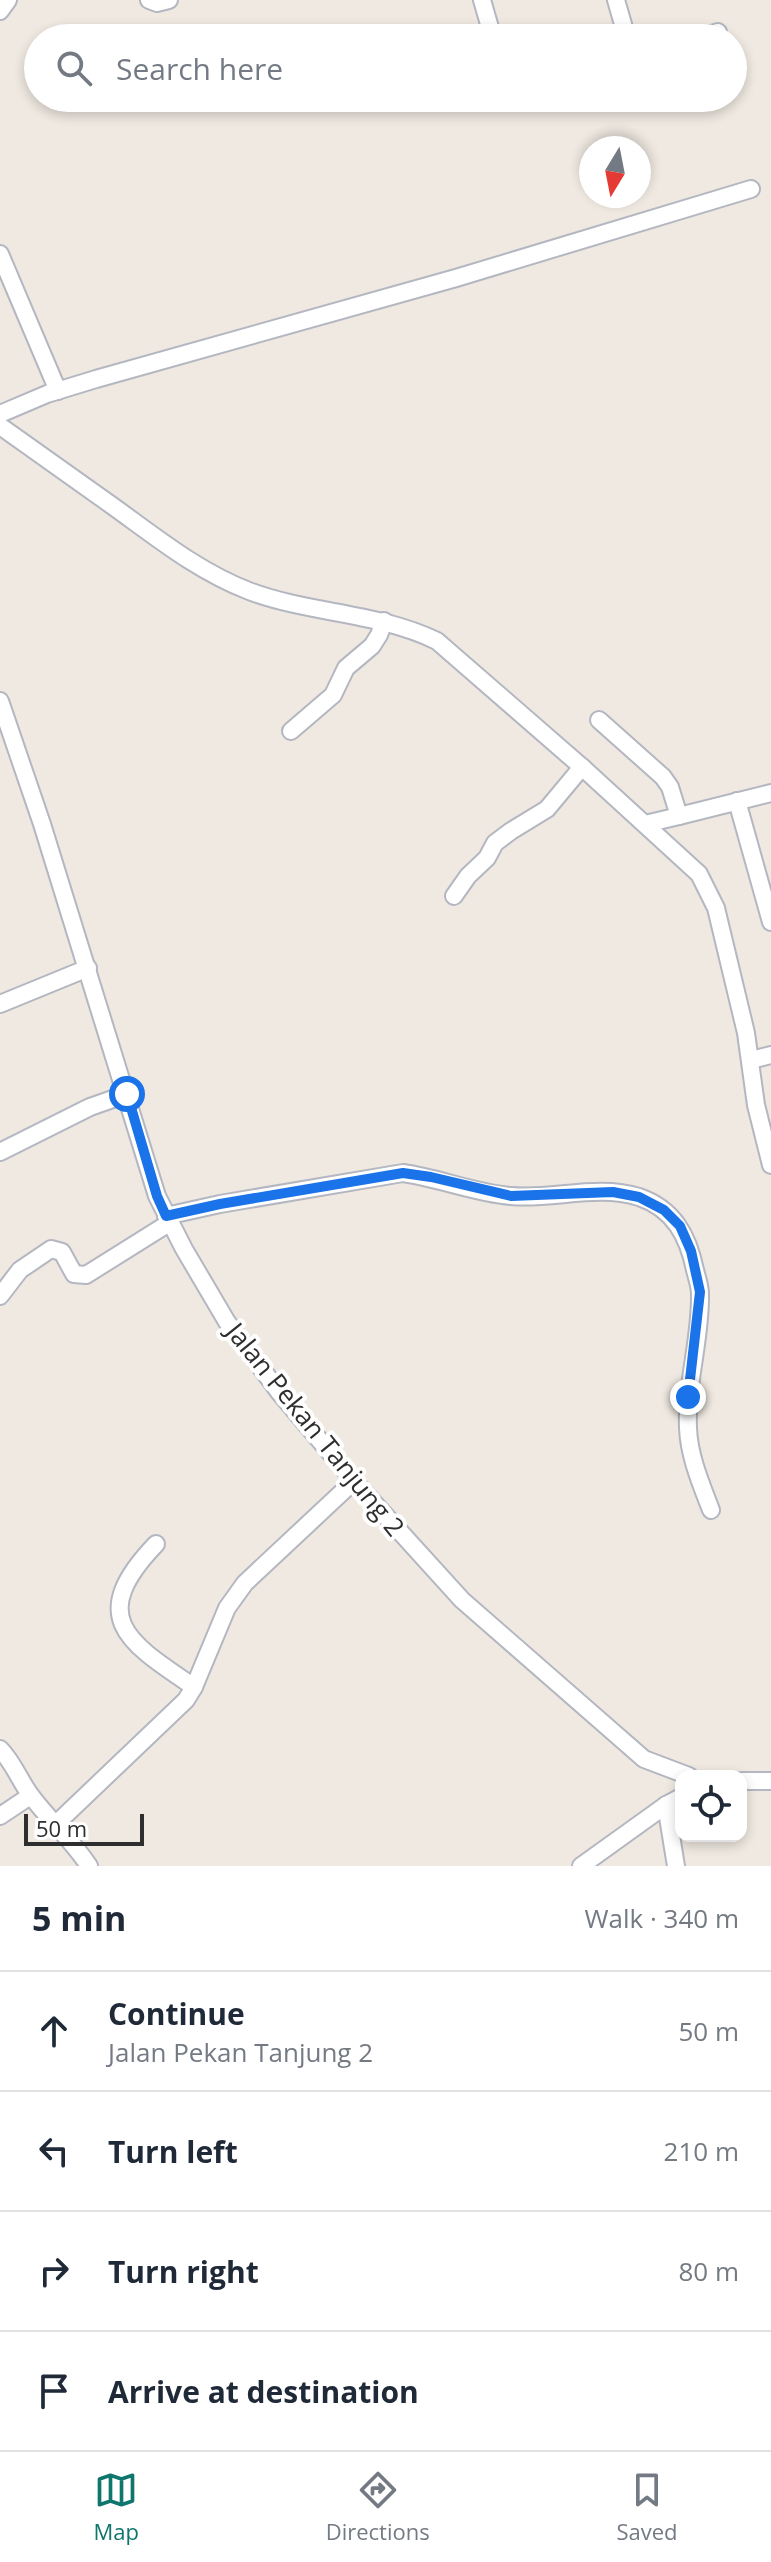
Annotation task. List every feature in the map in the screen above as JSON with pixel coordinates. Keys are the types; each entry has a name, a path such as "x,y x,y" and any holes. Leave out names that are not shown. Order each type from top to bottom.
{"street":[{"path":"0,11 8,0"},
{"path":"149,0 157,3 169,0"},
{"path":"482,0 489,24"},
{"path":"616,0 623,24"},
{"path":"0,414 58,391 456,278 751,189"},
{"path":"0,254 58,391"},
{"path":"0,426 164,544 247,590 269,598 384,621 412,629 437,641 699,874 716,908 746,1033 756,1105 771,1165"},
{"path":"291,731 333,695 346,668 372,646 384,621"},
{"name":"Jalan Pekan Tanjung 2","path":"0,701 88,968 157,1196 227,1322 279,1392 354,1481 462,1600 644,1759 675,1771"},
{"path":"599,720 663,777 670,787 679,816"},
{"path":"454,896 468,876 487,858 495,843 547,809 582,767"},
{"path":"645,824 771,793"},
{"path":"737,801 771,922"},
{"path":"0,1004 88,968"},
{"path":"751,1060 771,1055"},
{"path":"0,1152 90,1107 127,1094"},
{"path":"0,1296 20,1270 51,1249 62,1252 74,1274 86,1275 168,1219 220,1204 403,1173 511,1196 613,1192 639,1197 664,1210 680,1226 691,1251 700,1292 688,1397 688,1430 695,1466 711,1510"},
{"path":"56,1824 177,1711 194,1687 227,1608 245,1583 354,1481"},
{"path":"156,1544 136,1565 126,1583 119,1600 119,1618 127,1635 146,1653 194,1687"},
{"path":"0,1749 18,1772 30,1796 75,1845 89,1866"},
{"path":"747,1781 771,1781"},
{"path":"0,1816 30,1796"},
{"path":"581,1866 674,1801"},
{"path":"674,1801 676,1866"}],"route":[{"path":"127,1094 157,1196 166,1216 403,1173 511,1196 613,1192 639,1197 664,1210 680,1226 691,1251 700,1292 688,1397"}]}
